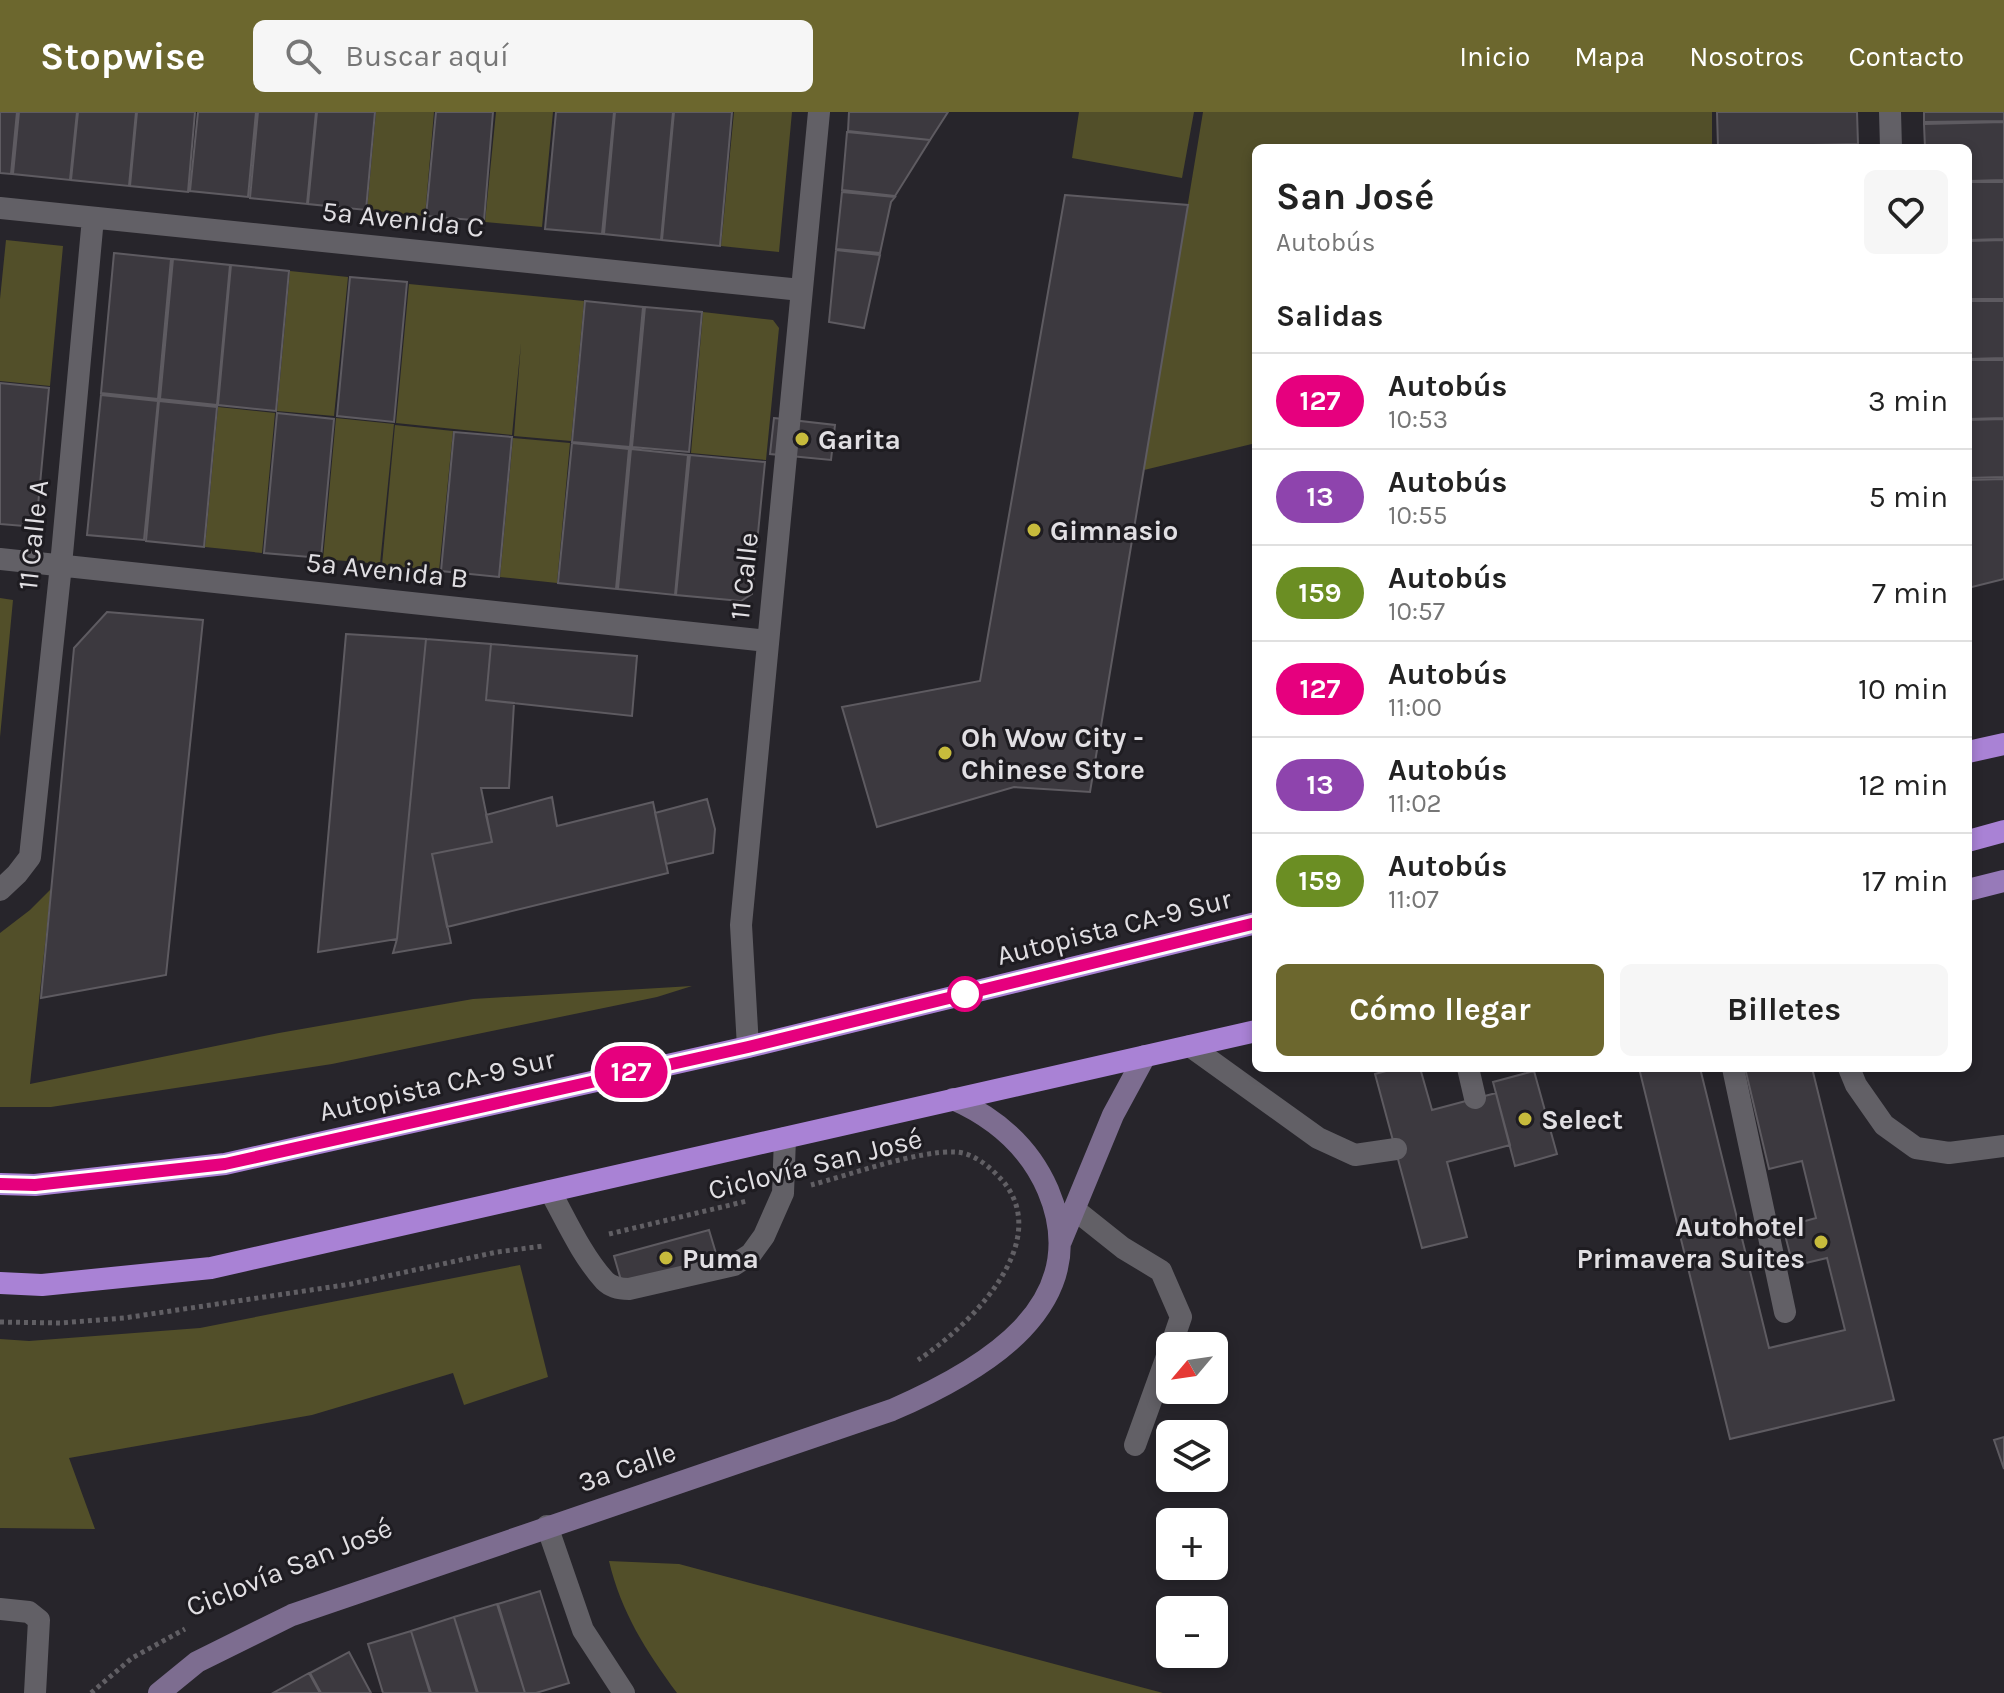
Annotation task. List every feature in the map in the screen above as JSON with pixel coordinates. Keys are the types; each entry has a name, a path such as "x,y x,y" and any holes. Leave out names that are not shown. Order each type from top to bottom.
{"highway":[{"path":"1972,751 2004,744"},
{"path":"1972,840 2004,831"},
{"name":"Autopista CA-9 Sur","path":"0,1184 35,1185 225,1164 748,1047 1252,924"},
{"path":"0,1283 42,1285 211,1268 1252,1032"}],"main road":[{"path":"1972,889 2004,881"},
{"name":"3a Calle","path":"159,1693 197,1662 282,1619 892,1410 943,1387 999,1350 1037,1313 1054,1279 1061,1243 1113,1115 1145,1056"},
{"name":"3a Calle","path":"953,1099 995,1122 1028,1155 1051,1197 1061,1243"}],"street":[{"name":"11 Calle","path":"748,1047 741,925 819,112"},
{"path":"1890,112 1891,144"},
{"name":"5a Avenida C","path":"0,208 801,290"},
{"name":"11 Calle A","path":"0,890 30,857 93,218"},
{"name":"5a Avenida B","path":"0,559 767,641"},
{"path":"1190,1046 1318,1138 1355,1155 1396,1149"},
{"path":"1469,1072 1475,1098"},
{"path":"1734,1072 1785,1312"},
{"path":"1851,1072 1884,1125 1916,1148 1949,1153 2004,1146"},
{"path":"550,1191 578,1241 607,1283 619,1289 629,1289 734,1265 751,1254 764,1236 783,1193 785,1138"},
{"path":"1074,1209 1123,1248 1161,1271 1181,1317 1176,1332"},
{"path":"1135,1445 1156,1386"},
{"path":"547,1526 583,1630 617,1692"},
{"path":"0,1609 29,1612 39,1620 35,1693"}],"path":[{"name":"Ciclovía San José","path":"0,1322 60,1323 124,1318 351,1284 497,1252 578,1241 783,1193 910,1159 957,1152 974,1157 1005,1183 1019,1219 1012,1255 1002,1277 965,1325 910,1365"},
{"name":"Ciclovía San José","path":"91,1693 132,1658 188,1628"}],"shaded area":[{"path":"376,112 434,112 425,216 367,210"},
{"path":"496,112 553,112 542,227 485,222"},
{"path":"734,112 792,112 779,252 721,246"},
{"path":"1079,112 1194,112 1182,178 1072,158"},
{"path":"1203,112 1712,112 1712,144 1252,144 1252,444 1144,470"},
{"path":"6,240 63,246 50,386 0,381 0,299"},
{"path":"290,271 348,277 334,416 277,411"},
{"path":"409,284 584,301 571,441 514,436 521,343 512,435 396,423"},
{"path":"703,312 773,320 779,328 766,460 691,453"},
{"path":"218,407 275,413 262,553 205,547"},
{"path":"336,418 394,424 380,564 323,559"},
{"path":"395,425 453,431 439,571 382,565"},
{"path":"513,438 570,443 557,583 500,577"},
{"path":"0,598 13,600 0,737"},
{"path":"51,889 30,1084 279,1033 473,999 692,986 657,997 332,1064 51,1107 0,1107 0,933"},
{"path":"520,1265 548,1377 464,1405 453,1373 312,1415 69,1458 95,1529 0,1528 0,1339 29,1341 200,1328"},
{"path":"609,1561 679,1564 1163,1693 677,1693 636,1630 620,1597"}],"building":[{"path":"0,112 17,112 11,174 0,173"},
{"path":"19,112 77,112 70,180 13,174"},
{"path":"78,112 136,112 129,186 71,180"},
{"path":"137,112 195,112 188,192 130,186"},
{"path":"198,112 256,112 248,197 190,191"},
{"path":"258,112 316,112 307,204 250,198"},
{"path":"317,112 375,112 366,210 308,204"},
{"path":"436,112 493,112 484,221 426,216"},
{"path":"556,112 614,112 602,234 545,229"},
{"path":"615,112 673,112 661,240 604,234"},
{"path":"674,112 732,112 720,246 662,240"},
{"path":"849,112 948,112 930,140 848,131"},
{"path":"1717,112 1857,112 1858,144 1718,144"},
{"path":"1924,112 2004,112 2004,121 1924,122"},
{"path":"2004,122 2004,180 1972,181 1972,144 1925,144 1924,124"},
{"path":"847,132 930,140 895,196 842,190"},
{"path":"1972,182 2004,182 2004,239 1972,240"},
{"path":"842,192 895,197 891,202 880,253 836,249"},
{"path":"1065,195 1188,205 1090,792 1014,787 877,827 842,707 980,681"},
{"path":"2004,240 2004,299 1972,299 1972,241"},
{"path":"836,250 880,255 864,328 829,322"},
{"path":"114,253 171,259 158,399 101,393"},
{"path":"173,259 230,265 217,405 160,399"},
{"path":"231,265 289,271 276,411 218,405"},
{"path":"350,277 407,282 394,422 337,416"},
{"path":"585,301 643,307 630,447 572,442"},
{"path":"1972,301 2004,301 2004,358 1972,359"},
{"path":"645,307 702,312 689,452 632,447"},
{"path":"1972,360 2004,360 2004,418 1972,419"},
{"path":"0,383 49,388 36,527 0,524"},
{"path":"101,395 158,401 144,540 87,535"},
{"path":"159,401 217,407 204,547 146,541"},
{"path":"277,413 334,419 321,558 264,553"},
{"name":"Garita","path":"774,418 835,425 831,460 770,454"},
{"path":"2004,419 2004,477 1972,478 1972,420"},
{"path":"454,432 512,437 499,577 441,571"},
{"path":"572,443 629,449 616,589 558,583"},
{"path":"631,449 688,455 675,595 618,589"},
{"path":"690,455 765,462 752,594 741,601 676,595"},
{"path":"2004,479 2004,579 1972,587 1972,480"},
{"path":"107,612 203,620 166,975 41,998 74,648"},
{"path":"346,634 426,639 397,939 318,952"},
{"path":"426,639 491,644 486,700 514,703 509,788 481,788 492,842 432,854 451,943 393,953 397,939"},
{"path":"491,644 637,656 632,716 486,700"},
{"path":"552,797 557,826 653,802 668,873 447,927 432,854 492,842 486,815"},
{"path":"707,799 715,829 713,853 666,864 655,813"},
{"path":"1421,1072 1432,1110 1496,1093 1510,1145 1447,1162 1467,1237 1422,1248 1375,1074"},
{"name":"Select","path":"1534,1072 1557,1154 1515,1166 1493,1082"},
{"name":"Autohotel Primavera Suites","path":"1640,1072 1701,1072 1769,1348 1845,1330 1827,1258 1793,1266 1783,1227 1816,1218 1802,1161 1769,1169 1746,1072 1813,1072 1894,1400 1730,1439"},
{"name":"Puma","path":"709,1230 718,1260 623,1287 614,1256"},
{"path":"2004,1437 2004,1469 1994,1440"},
{"path":"540,1591 569,1683 536,1693 525,1693 498,1604"},
{"path":"497,1604 525,1693 478,1693 454,1617"},
{"path":"454,1617 477,1693 431,1693 411,1631"},
{"path":"411,1631 430,1693 383,1693 368,1644"},
{"path":"349,1652 371,1693 321,1693 310,1673"},
{"path":"309,1673 320,1693 273,1693"}],"bus line":[{"name":"127","path":"0,1184 35,1185 225,1164 748,1047 1252,924"}],"place":[{"name":"Garita","path":"802,439"},
{"name":"Gimnasio","path":"1034,530"},
{"name":"Oh Wow City - Chinese Store","path":"945,753"},
{"name":"Select","path":"1525,1119"},
{"name":"Autohotel Primavera Suites","path":"1821,1242"},
{"name":"Puma","path":"666,1258"}]}
